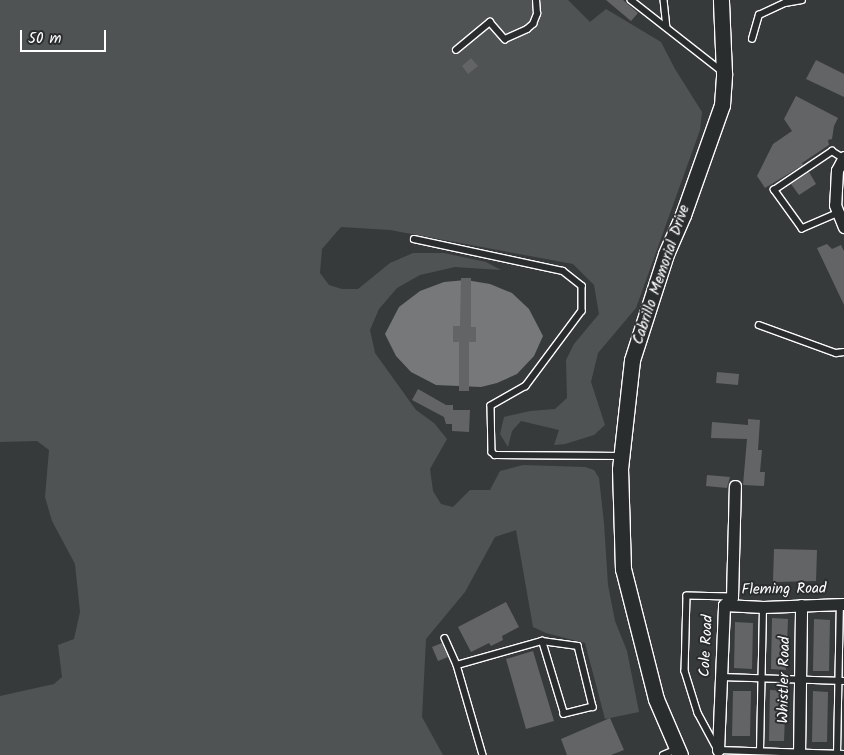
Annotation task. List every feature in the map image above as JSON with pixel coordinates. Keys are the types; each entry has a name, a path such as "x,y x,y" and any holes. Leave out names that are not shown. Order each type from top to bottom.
{"main road":[{"name":"Cabrillo Memorial Drive","path":"673,753 656,699 623,569 621,456 632,360 666,254 683,215 722,105 724,73 721,0"}],"street":[{"path":"844,158 837,170 840,199 839,214 844,227"},
{"name":"Cole Road","path":"718,750 721,677 735,486"},
{"name":"Fleming Road","path":"728,601 763,607 842,604"},
{"name":"Whistler Road","path":"799,754 801,605"}],"lane":[{"path":"456,50 490,22 506,39 527,30 533,24 537,14 536,0"},
{"path":"631,0 724,73"},
{"path":"664,0 667,27"},
{"path":"752,39 759,15 785,3 802,0"},
{"path":"839,214 802,229 774,190 832,151 844,158"},
{"path":"414,239 563,271 582,286 582,311 526,386 491,406 492,452 495,455 621,456"},
{"path":"759,325 836,353 844,352"},
{"path":"728,601 687,596 684,671 698,712 718,750 844,754"},
{"path":"836,754 841,681 842,604"},
{"path":"760,751 763,607"},
{"path":"445,638 457,665 482,755"},
{"path":"457,665 542,641 578,646 593,706 564,714 542,641"},
{"path":"721,677 841,681"}],"shaded area":[{"path":"0,0 568,0 590,22 606,9 661,42 675,69 702,112 700,130 636,308 598,353 591,382 605,425 594,435 565,444 554,445 559,430 521,421 512,431 508,447 500,434 504,417 530,411 555,409 567,398 566,360 574,344 599,314 594,285 573,264 390,230 341,227 322,249 320,273 329,285 342,289 358,289 390,263 413,253 444,253 486,262 501,270 455,267 420,275 397,288 379,309 370,330 375,353 416,410 434,423 447,439 430,469 433,491 441,504 453,507 470,490 490,490 500,471 523,465 585,467 594,470 599,478 608,585 615,621 627,651 639,712 605,719 585,643 546,633 533,627 516,530 495,537 465,592 426,639 422,717 443,755 0,755 0,696 54,684 62,677 58,645 74,639 80,612 75,564 52,521 45,497 49,450 37,441 0,442"},
{"path":"466,280 490,284 512,293 529,309 543,336 534,356 517,374 497,383 481,387 436,385 411,372 396,356 385,334 399,307 420,291 444,282"}],"building":[{"path":"606,0 623,0 638,13 631,21"},
{"path":"471,58 478,66 468,74 462,66"},
{"path":"816,60 844,74 844,97 806,79"},
{"path":"796,96 838,118 834,126 832,139 828,140 829,145 802,163 803,165 765,188 757,176 773,144 792,131 784,119"},
{"path":"809,172 816,184 799,195 791,184"},
{"path":"827,244 832,249 841,245 844,251 844,305 817,248"},
{"path":"461,278 471,278 471,327 476,327 476,342 469,342 469,391 459,391 459,342 453,342 453,326 460,326"},
{"path":"717,372 739,374 738,385 716,383"},
{"path":"418,389 446,405 453,405 453,410 470,410 469,432 452,431 452,424 446,424 444,417 412,400"},
{"path":"748,419 760,420 758,450 762,450 760,472 765,472 764,486 743,485 747,439 711,438 712,422 748,425"},
{"path":"707,475 730,477 727,488 706,486"},
{"path":"774,549 817,550 816,581 773,582"},
{"path":"506,602 519,627 502,636 503,640 491,646 489,643 471,652 458,627"},
{"path":"772,618 788,619 786,670 771,669"},
{"path":"814,619 830,620 829,671 813,671"},
{"path":"735,622 753,623 752,669 734,668"},
{"path":"442,643 448,657 438,661 432,647"},
{"path":"533,651 554,721 526,729 506,659"},
{"path":"770,690 786,691 784,741 769,741"},
{"path":"733,691 751,691 750,736 732,736"},
{"path":"813,691 828,692 827,742 812,742"},
{"path":"610,718 624,750 611,755 567,755 561,739"}]}
